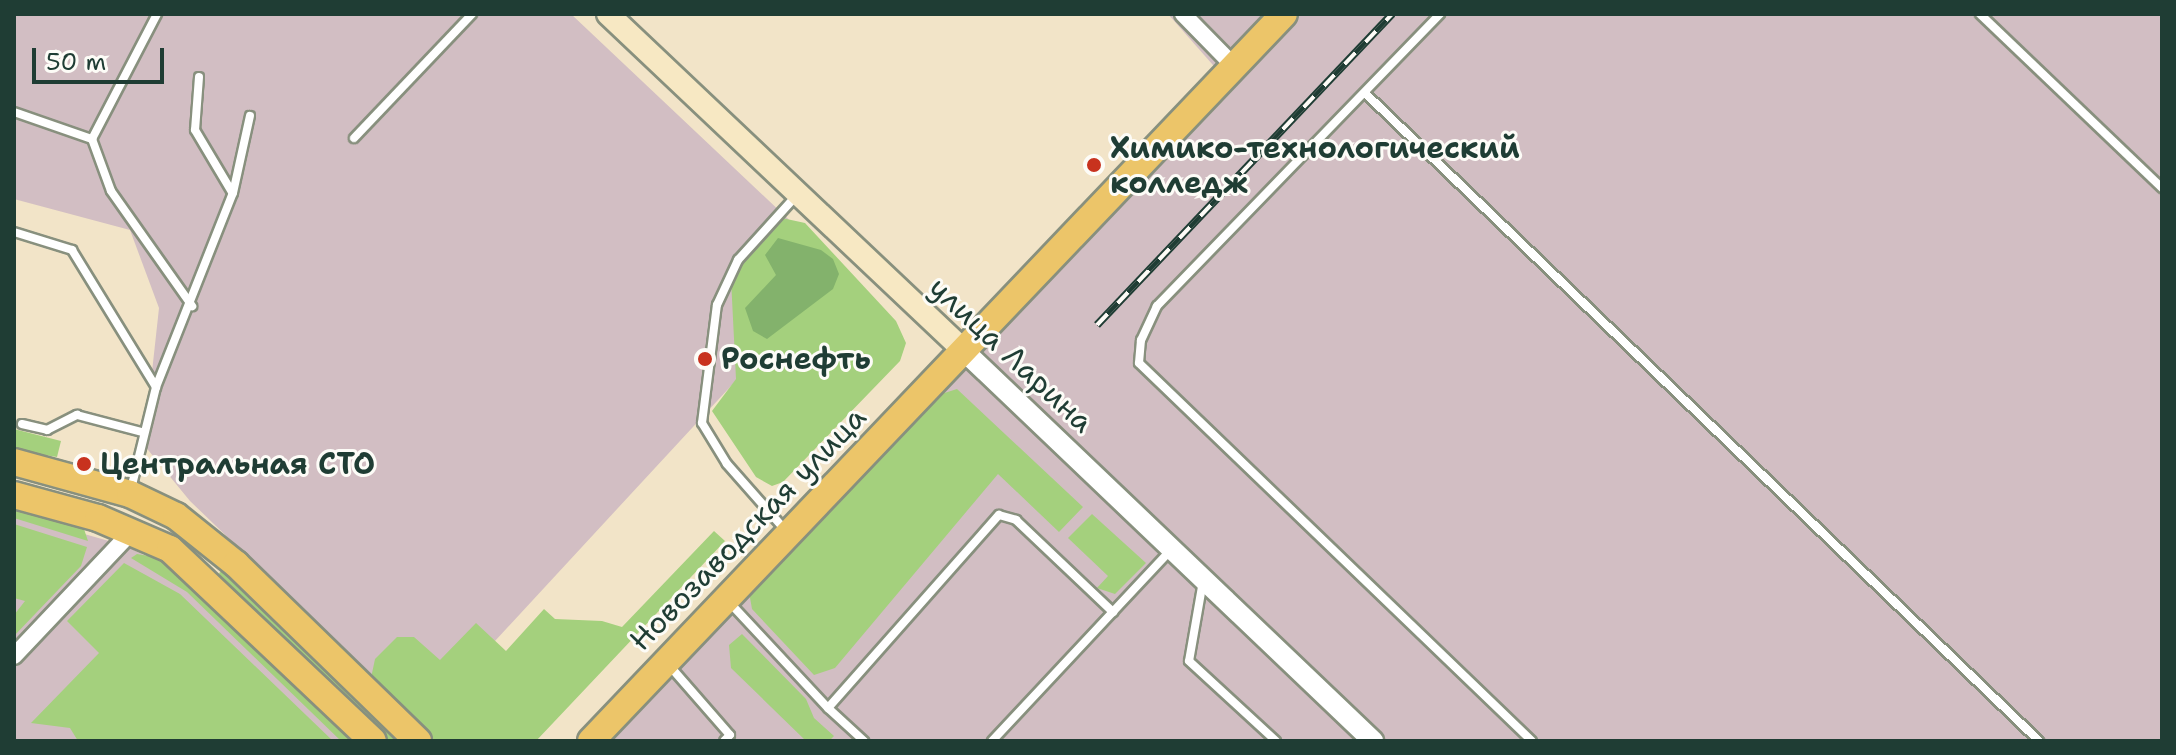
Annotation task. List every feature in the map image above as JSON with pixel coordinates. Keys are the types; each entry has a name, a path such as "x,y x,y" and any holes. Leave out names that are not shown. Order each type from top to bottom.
{"main road":[{"name":"улица Ларина","path":"608,14 963,350"},
{"name":"Новозаводская улица","path":"591,741 1284,14"},
{"path":"14,462 130,494 176,516 213,543 418,741"},
{"path":"14,495 133,530 197,570 373,741"}],"street":[{"path":"1183,14 1234,66"},
{"name":"улица Ларина","path":"963,350 1373,741"},
{"path":"14,656 133,530"}],"lane":[{"path":"157,14 92,139 111,191 192,306"},
{"path":"354,138 472,14"},
{"path":"1440,14 1157,306 1141,340 1139,363 1532,741"},
{"path":"1980,14 2162,188"},
{"path":"199,77 195,130 233,193"},
{"path":"1365,93 2039,741"},
{"path":"17,116 92,139"},
{"path":"130,494 142,432 156,387 192,306 233,193 250,116"},
{"path":"789,535 727,464 702,423 717,305 738,260 797,195"},
{"path":"14,232 72,250 156,387"},
{"path":"22,424 47,430 77,415 142,432"},
{"path":"828,708 999,515 1016,520 1113,612"},
{"path":"992,741 1172,549"},
{"path":"1203,579 1189,661 1276,741"},
{"path":"726,600 828,708 864,741"},
{"path":"667,662 730,739"}],"shaded area":[{"path":"14,14 571,14 840,268 420,722 190,501 144,445 159,308 130,230 14,199"},
{"path":"1168,14 1276,14 1220,73"},
{"path":"1284,14 2162,14 2162,741 590,741"},
{"path":"14,514 123,545 183,574 360,741 14,741"}],"green space":[{"path":"782,218 805,223 896,321 906,343 900,361 783,482 772,486 756,477 712,411 736,379 731,279 740,254 768,223"},
{"path":"778,238 821,250 833,259 839,274 833,289 767,339 753,331 745,308 776,275 765,255"},
{"path":"957,389 1083,507 1059,532 998,474 835,668 814,675 752,609 749,592 935,396"},
{"path":"14,429 61,441 57,457 14,450"},
{"path":"14,504 83,526 88,541 14,518"},
{"path":"1092,514 1146,563 1115,594 1097,588 1108,576 1068,538"},
{"path":"14,524 87,547 81,566 14,636 14,615 25,601 14,598"},
{"path":"714,531 725,541 536,741 435,741 371,678 375,659 397,637 414,637 440,660 476,623 506,651 544,609 555,619 602,621 622,627"},
{"path":"137,554 155,557 186,574 362,741 341,741 187,592 131,558"},
{"path":"124,563 180,594 333,741 78,741 70,728 31,723 99,653 67,621"},
{"path":"225,569 406,741 388,741 223,581 219,573"},
{"path":"742,634 806,699 814,718 834,736 829,741 806,741 731,668 729,645"}],"railway":[{"path":"1097,325 1392,14"}],"place":[{"name":"Химико-технологический колледж","path":"1094,165"},
{"name":"Роснефть","path":"705,359"},
{"name":"Центральная СТО","path":"84,464"}]}
